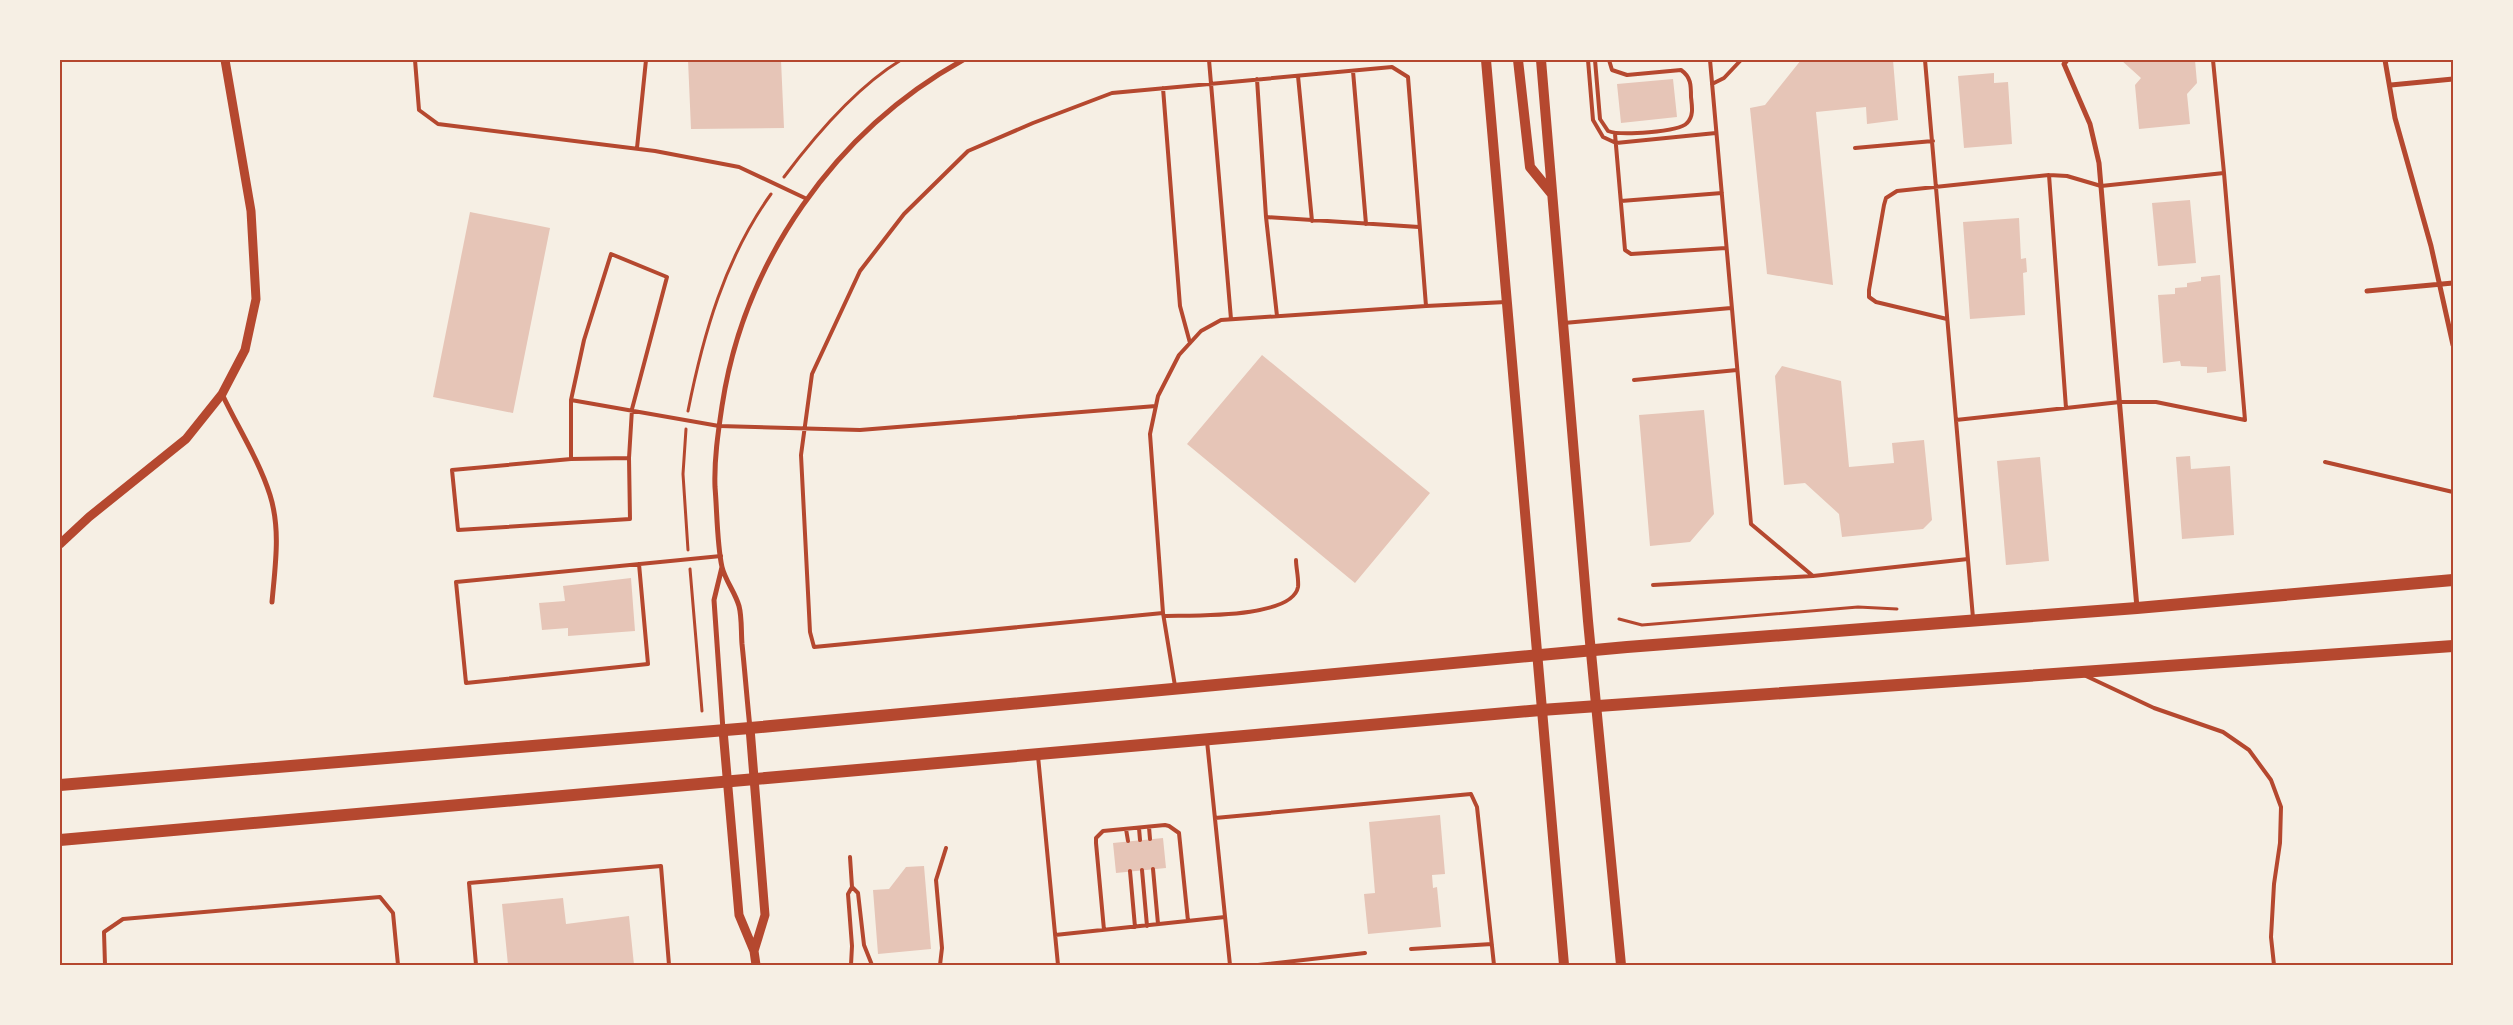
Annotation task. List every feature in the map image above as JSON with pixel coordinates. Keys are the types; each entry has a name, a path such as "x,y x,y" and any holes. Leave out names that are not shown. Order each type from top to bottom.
{"main road":[{"path":"1486,60 1539,655 1541,710 1564,965"},
{"path":"1518,60 1530,167 1552,194"},
{"path":"1541,60 1591,650 1621,965"},
{"path":"60,786 750,728 1591,650 2137,608 2453,580"},
{"path":"60,840 1541,710 2453,646"}],"street":[{"path":"60,544 89,517 186,438 222,394 245,350 256,299 251,211 225,60"},
{"path":"754,951 765,915 750,728 739,606 722,567 715,485 719,426 726,377 742,320 761,274 789,224 828,170 864,132 900,100 963,60"},
{"path":"2385,60 2391,85 2395,118 2440,284 2453,345"},
{"path":"2064,61 2090,124 2099,163 2137,608"},
{"path":"2391,85 2453,79"},
{"path":"2367,291 2453,283"},
{"path":"222,394 261,470 271,497 276,531 272,602"},
{"path":"722,567 714,600 722,730 739,915 754,951 756,965"}],"lane":[{"path":"415,60 419,110 438,124 637,148 739,167 807,199"},
{"path":"637,148 646,60"},
{"path":"1209,60 1231,319"},
{"path":"1588,60 1593,120 1603,137 1616,143 1716,133"},
{"path":"1595,60 1600,119 1608,131 1615,134 1684,126 1692,115 1690,82 1687,74 1681,70 1618,74 1612,70 1609,60"},
{"path":"1710,60 1751,524 1813,576"},
{"path":"1712,84 1724,78 1741,60"},
{"path":"1925,60 1973,620"},
{"path":"1956,420 2120,402 2156,402 2245,420 2214,60"},
{"path":"1296,560 1298,588 1289,601 1274,608 1218,614 1164,614 814,647 810,632 802,464 805,429 812,374 860,271 904,214 968,151 1112,92 1392,67 1408,77 1426,306"},
{"path":"1354,71 1366,224"},
{"path":"1298,76 1312,221"},
{"path":"1257,79 1266,217 1277,316"},
{"path":"1163,88 1180,306 1190,343"},
{"path":"1615,134 1625,250 1631,254 1726,248"},
{"path":"1855,148 1933,141"},
{"path":"1947,319 1876,302 1871,300 1868,294 1886,198 1897,190 2049,175 2067,176 2101,186 2224,173"},
{"path":"2049,175 2066,408"},
{"path":"1621,201 1722,193"},
{"path":"1266,217 1419,227"},
{"path":"571,459 571,400 584,340 611,254 668,277 632,409 628,458 630,519 458,530 452,470 571,459 628,458"},
{"path":"1176,688 1164,614 1150,434 1158,396 1178,355 1201,331 1221,320 1507,302"},
{"path":"1564,323 1731,308"},
{"path":"1634,380 1737,370"},
{"path":"571,400 632,409 719,426 860,430 1156,406"},
{"path":"2325,462 2453,492"},
{"path":"639,564 648,664 466,683 456,582 639,564 721,556"},
{"path":"1653,585 1813,576 1968,560"},
{"path":"2077,672 2154,708 2223,732 2249,750 2271,780 2281,807 2280,843 2274,884 2271,937 2274,965"},
{"path":"1207,739 1230,965"},
{"path":"1038,754 1058,965"},
{"path":"1215,818 1470,794 1477,807 1494,965"},
{"path":"1104,930 1096,838 1103,831 1169,826 1179,834 1188,921"},
{"path":"1149,827 1150,839"},
{"path":"1139,828 1140,840"},
{"path":"1126,829 1128,842"},
{"path":"940,965 942,948 936,880 946,848"},
{"path":"850,857 852,887 848,894 852,946 851,965"},
{"path":"476,965 469,883 661,866 669,965"},
{"path":"1153,869 1158,924"},
{"path":"1142,870 1147,926"},
{"path":"1130,871 1135,927"},
{"path":"852,887 858,892 864,945 872,965"},
{"path":"105,965 104,932 123,919 380,896 393,913 398,965"},
{"path":"1056,935 1225,917"},
{"path":"1411,949 1492,944"},
{"path":"1258,965 1365,953"}],"path":[{"path":"1619,618 1642,625 1858,607 1906,608"}],"building":[{"path":"688,60 781,60 784,128 691,129"},
{"path":"1801,60 1893,60 1898,120 1867,124 1866,107 1816,112 1833,285 1767,274 1750,108 1765,105"},
{"path":"2121,60 2195,60 2197,83 2187,94 2190,124 2139,129 2135,85 2141,78"},
{"path":"1994,73 1994,83 2008,82 2012,144 1964,148 1958,76"},
{"path":"1673,79 1677,117 1621,123 1617,84"},
{"path":"2190,200 2196,263 2158,266 2152,203"},
{"path":"470,212 550,228 513,413 433,397"},
{"path":"2019,218 2021,259 2026,258 2027,272 2023,273 2025,315 1970,319 1963,222"},
{"path":"2220,275 2226,371 2207,373 2207,367 2181,366 2180,361 2163,363 2158,295 2175,294 2175,288 2187,287 2187,283 2201,281 2201,277"},
{"path":"1262,355 1430,493 1355,583 1187,444"},
{"path":"1782,366 1841,381 1849,467 1894,463 1892,443 1924,440 1932,520 1923,529 1842,537 1839,514 1805,483 1784,485 1775,376"},
{"path":"1704,410 1714,514 1690,542 1650,546 1639,415"},
{"path":"2190,456 2191,469 2230,466 2234,535 2182,539 2176,457"},
{"path":"2040,457 2049,561 2006,565 1997,461"},
{"path":"631,578 635,631 568,636 568,628 542,630 539,603 565,601 563,586"},
{"path":"1440,815 1445,874 1432,875 1433,888 1437,887 1441,927 1368,934 1364,894 1375,893 1369,822"},
{"path":"1163,838 1166,868 1116,873 1113,843"},
{"path":"924,866 931,949 878,954 873,890 889,889 906,867"},
{"path":"563,898 566,924 629,916 634,965 508,965 502,904"}]}
